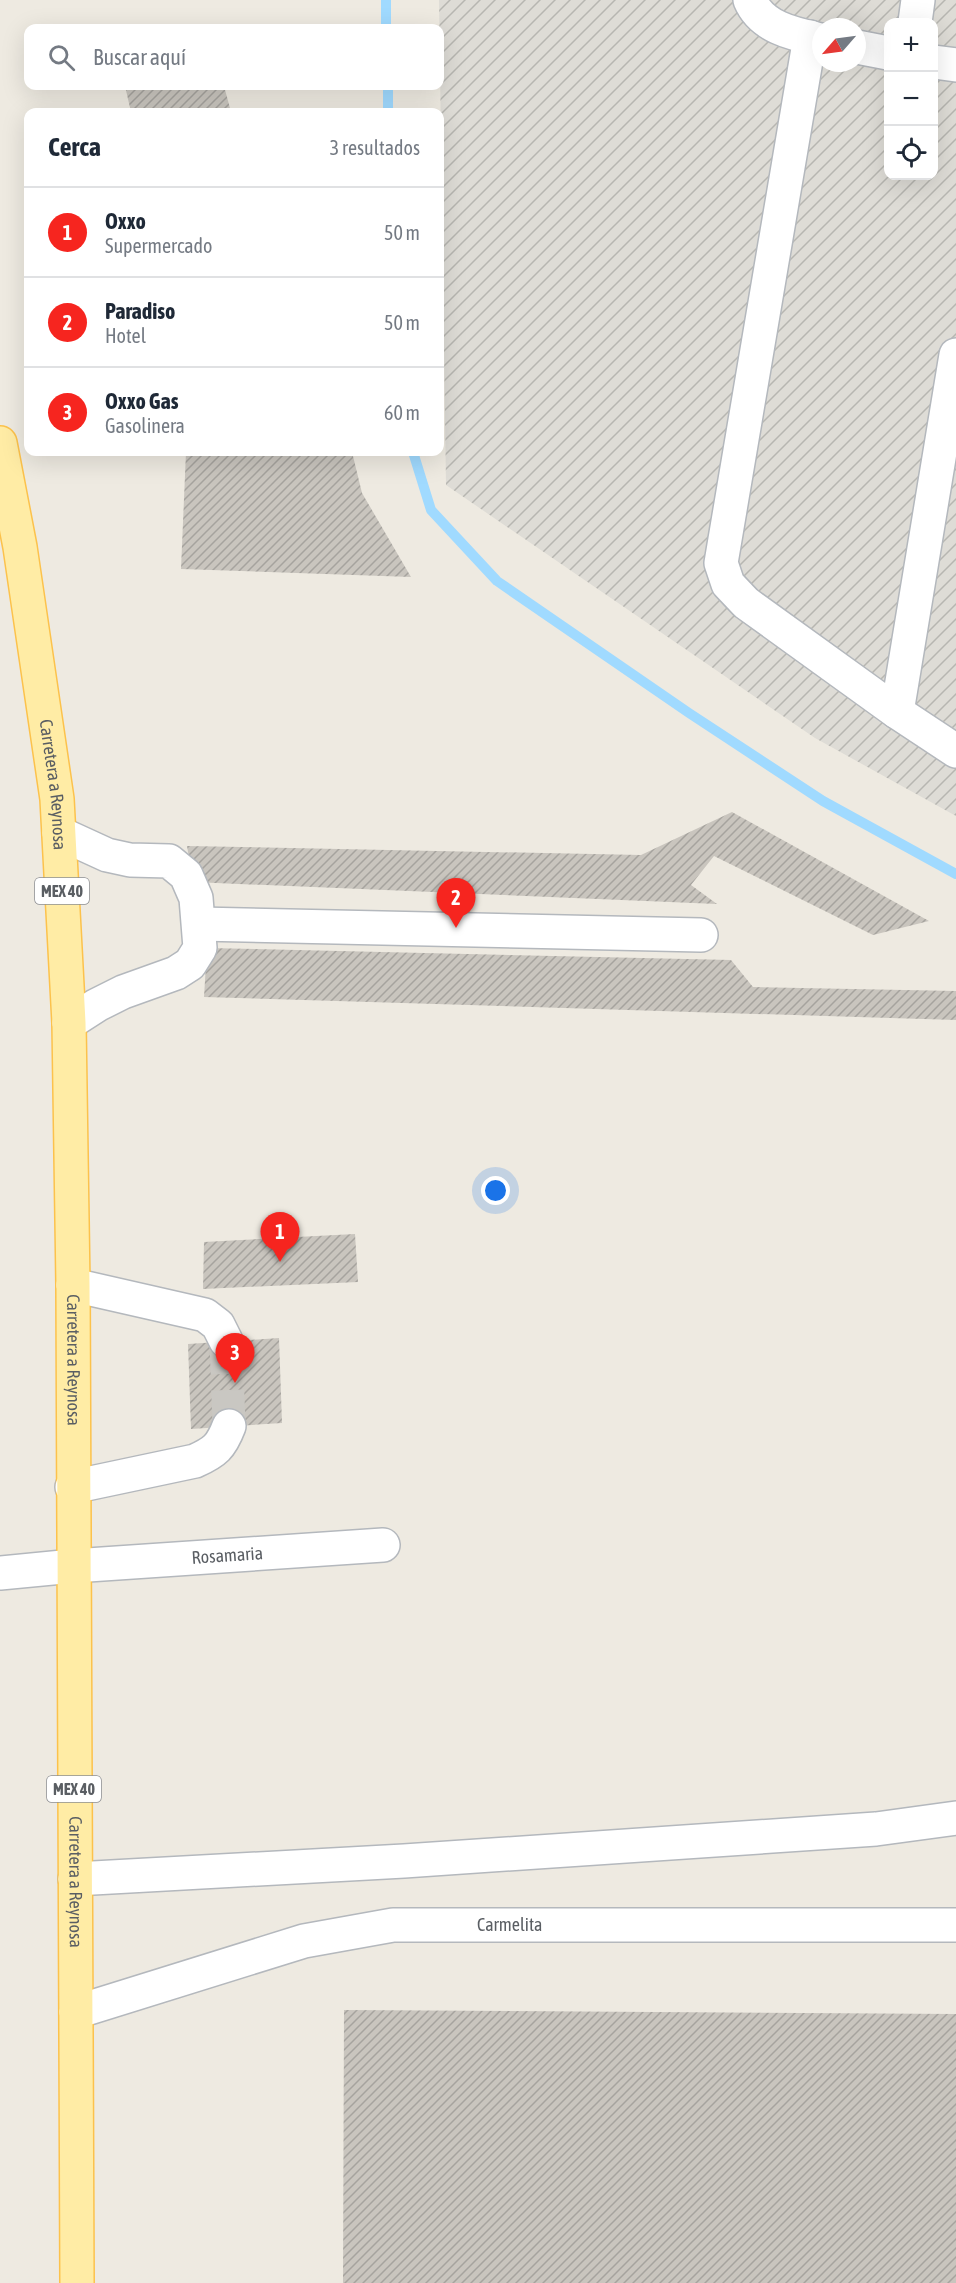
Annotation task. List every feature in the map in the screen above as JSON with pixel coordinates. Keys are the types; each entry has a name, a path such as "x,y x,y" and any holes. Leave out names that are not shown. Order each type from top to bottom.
{"main road":[{"name":"Carretera a Reynosa","path":"0,443 7,511 55,788 69,1023 73,1285 76,2283"}],"street":[{"path":"750,0 755,12 775,27 812,38"},
{"path":"916,18 918,0"},
{"path":"866,49 884,52"},
{"path":"812,56 721,563 728,584 746,603 897,712 956,751"},
{"path":"938,63 956,65"},
{"path":"897,712 956,355"},
{"path":"59,833 107,855 130,860 169,861 186,875 196,898 201,948 190,964 176,973 123,992 69,1023"},
{"path":"199,924 701,935"},
{"path":"73,1285 205,1316 218,1325 225,1341"},
{"path":"72,1487 195,1461 211,1454 223,1443 229,1426"},
{"name":"Rosamaria","path":"0,1573 383,1545"},
{"path":"75,1879 392,1862 864,1830 956,1818"},
{"name":"Carmelita","path":"76,2012 304,1941 393,1925 956,1925"}],"shaded area":[{"path":"439,0 956,0 956,816 815,738 446,485 444,108 441,108 440,90 444,90 444,24 439,24"}],"building":[{"path":"126,90 225,90 230,108 130,108"},
{"path":"186,456 353,456 362,493 411,577 181,569"},
{"path":"732,812 929,921 873,935 714,856 691,885 717,904 193,882 187,846 641,855"},
{"path":"207,948 731,960 753,987 956,991 956,1020 204,997"},
{"path":"355,1234 358,1282 203,1289 204,1242"},
{"path":"279,1338 282,1423 191,1429 188,1344"},
{"path":"344,2010 956,2014 956,2283 343,2283"}],"waterway":[{"path":"386,0 386,24"},
{"path":"388,90 388,108"},
{"path":"414,456 431,510 497,581 689,713 823,801 956,874"}],"tunnel":[{"path":"226,1341 229,1426"}],"place":[{"name":"Paradiso","path":"456,928"},
{"name":"Oxxo","path":"280,1262"},
{"name":"Oxxo Gas","path":"235,1383"}]}
